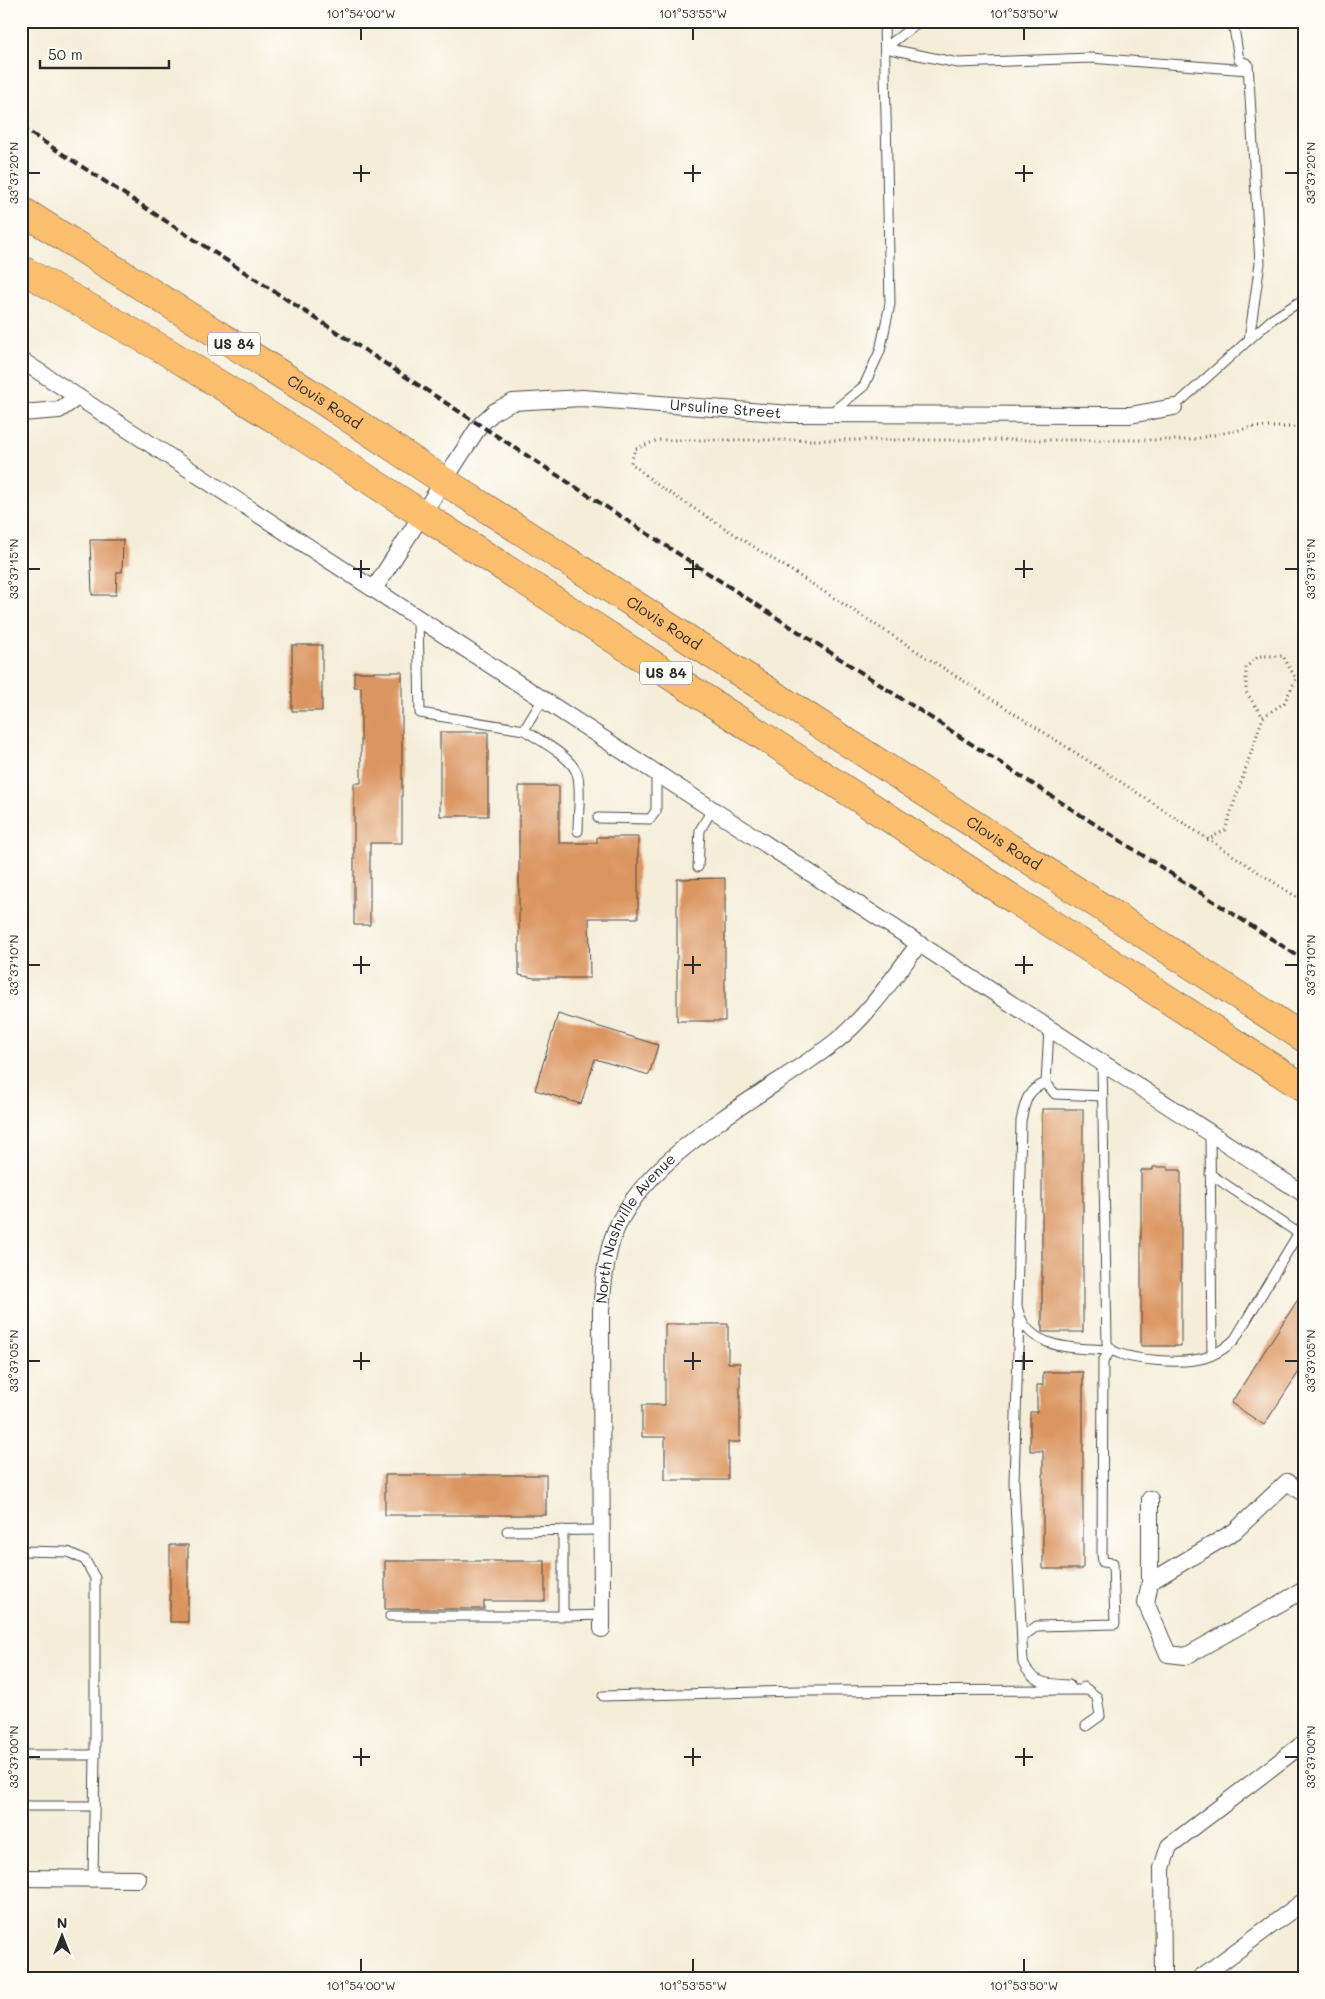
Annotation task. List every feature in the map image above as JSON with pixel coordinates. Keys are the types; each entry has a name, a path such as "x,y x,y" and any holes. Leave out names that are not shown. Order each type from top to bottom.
{"highway":[{"name":"Clovis Road","path":"21,210 320,398 444,481 1304,1038"},
{"name":"US 84","path":"21,269 164,350 1304,1088"}],"street":[{"path":"21,360 918,945 1304,1194"},
{"path":"21,412 59,410 78,397"},
{"name":"Ursuline Street","path":"374,589 480,425 495,410 513,402 582,398 790,414 1130,415 1174,406"},
{"name":"North Nashville Avenue","path":"602,1622 601,1311 604,1273 612,1238 636,1197 666,1162 686,1145 836,1042 873,1004 918,945"},
{"path":"1150,1582 1235,1531 1287,1482 1304,1493"},
{"path":"1150,1499 1150,1582 1146,1602 1168,1654 1186,1656 1304,1590"},
{"path":"1163,1978 1162,1868 1169,1846 1304,1743"},
{"path":"21,1878 138,1879"},
{"path":"1200,1978 1304,1902"}],"lane":[{"path":"830,414 864,386 880,351 890,304 884,21"},
{"path":"884,48 920,21"},
{"path":"1233,21 1239,60 1248,64 1260,263 1249,340"},
{"path":"884,48 958,63 1090,58 1248,70"},
{"path":"1174,406 1271,320 1304,299"},
{"path":"418,618 420,713 524,730 556,752 574,767 578,777 578,831"},
{"path":"524,730 543,699"},
{"path":"598,818 650,819 656,811 656,774"},
{"path":"698,867 700,830 712,810"},
{"path":"1049,1029 1046,1083 1055,1094 1102,1096"},
{"path":"1102,1062 1107,1343 1111,1350"},
{"path":"1046,1083 1036,1086 1030,1092 1021,1121 1017,1306 1019,1317 1014,1482 1023,1663 1028,1675 1037,1680 1082,1686 1096,1697 1100,1716 1086,1726"},
{"path":"1210,1132 1212,1355"},
{"path":"1210,1174 1301,1235"},
{"path":"1019,1317 1038,1338 1050,1345 1111,1350 1118,1354 1151,1359 1193,1360 1212,1355 1235,1339 1301,1235 1304,1224"},
{"path":"1022,1637 1037,1626 1115,1624 1113,1564 1102,1562 1102,1361 1111,1350"},
{"path":"564,1530 564,1611 568,1616"},
{"path":"507,1531 601,1530"},
{"path":"21,1551 68,1552 85,1560 95,1578 93,1878"},
{"path":"390,1616 568,1616 602,1622"},
{"path":"603,1696 798,1691 1087,1690"},
{"path":"21,1756 95,1755"},
{"path":"21,1806 94,1806"}],"path":[{"path":"1304,427 1254,427 1189,440 658,440 634,449 631,463 659,486 1101,769 1304,902"},
{"path":"1207,840 1225,830 1263,717 1284,703 1296,679 1283,656 1259,656 1246,667 1246,692 1263,717"}],"building":[{"path":"90,540 123,540 122,572 117,572 116,595 92,595"},
{"path":"292,645 322,645 322,711 292,711"},
{"path":"354,672 402,672 402,843 370,843 370,925 354,925 354,783 361,783 361,687 354,687"},
{"path":"440,732 488,732 488,816 440,816"},
{"path":"519,786 559,786 559,843 597,843 597,837 638,837 638,918 589,918 590,978 534,978 519,975"},
{"path":"725,878 725,1021 677,1021 677,879"},
{"path":"558,1014 658,1045 649,1075 595,1059 581,1104 535,1090"},
{"path":"1042,1109 1083,1109 1083,1332 1042,1332"},
{"path":"1153,1167 1168,1167 1168,1170 1181,1170 1181,1346 1141,1346 1141,1170 1153,1170"},
{"path":"1304,1290 1304,1364 1264,1425 1231,1403"},
{"path":"665,1324 728,1324 728,1363 740,1363 740,1442 728,1442 728,1480 665,1480 665,1437 642,1437 642,1405 665,1405"},
{"path":"1043,1372 1083,1372 1083,1569 1043,1569 1043,1451 1030,1451 1030,1412 1037,1412 1037,1385 1043,1385"},
{"path":"385,1475 546,1475 546,1515 385,1515"},
{"path":"170,1545 188,1545 188,1622 170,1622"},
{"path":"385,1561 545,1561 545,1601 484,1601 484,1609 385,1609"}],"railway":[{"path":"21,127 1304,960"}]}
